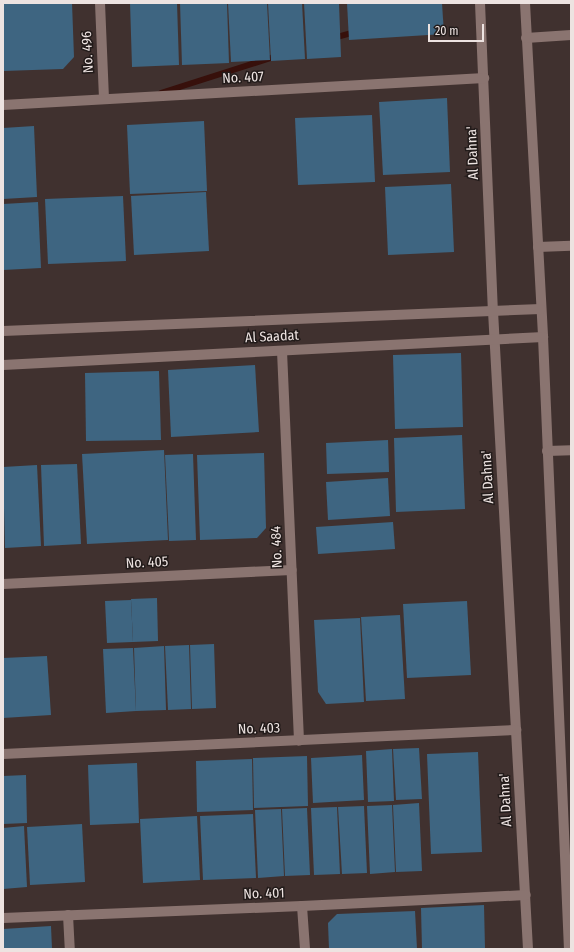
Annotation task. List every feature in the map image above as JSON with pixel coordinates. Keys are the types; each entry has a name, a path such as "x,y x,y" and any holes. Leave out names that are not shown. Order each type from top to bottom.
{"street":[{"name":"No. 496","path":"100,3 104,99"},
{"name":"Al Dahna'","path":"480,3 494,339 528,949"},
{"path":"525,3 543,337 569,949"},
{"path":"526,38 571,35"},
{"name":"No. 407","path":"3,105 484,78"},
{"path":"538,247 571,246"},
{"name":"Al Saadat","path":"3,331 541,309"},
{"name":"Al Saadat","path":"3,365 543,337"},
{"name":"No. 484","path":"282,350 299,741"},
{"path":"547,451 571,450"},
{"name":"No. 405","path":"3,584 292,570"},
{"name":"No. 403","path":"3,754 516,730"},
{"name":"No. 401","path":"3,918 302,906 526,894"},
{"path":"302,906 304,949"},
{"path":"68,915 70,949"}],"building":[{"path":"3,3 72,3 74,57 63,69 3,71"},
{"path":"130,3 177,3 179,65 132,67"},
{"path":"180,3 227,3 229,63 182,65"},
{"path":"228,3 267,3 270,60 231,62"},
{"path":"268,3 302,3 305,59 271,61"},
{"path":"304,3 339,3 341,57 307,59"},
{"path":"347,3 442,3 444,34 349,40"},
{"path":"447,98 450,172 383,175 379,102"},
{"path":"372,115 375,182 298,185 295,118"},
{"path":"204,121 207,191 130,194 127,125"},
{"path":"34,126 37,197 3,199 3,128"},
{"path":"451,184 454,252 388,255 385,187"},
{"path":"206,192 209,251 134,255 131,196"},
{"path":"123,196 126,261 48,264 45,199"},
{"path":"38,202 41,268 3,270 3,204"},
{"path":"461,353 463,427 395,429 393,355"},
{"path":"255,365 259,432 171,437 168,370"},
{"path":"159,371 161,440 86,441 85,373"},
{"path":"462,435 465,509 396,512 394,438"},
{"path":"388,440 389,472 327,474 326,443"},
{"path":"164,450 168,540 87,544 82,454"},
{"path":"264,453 266,528 257,538 200,540 197,455"},
{"path":"193,454 196,540 169,541 165,455"},
{"path":"77,464 81,544 44,546 41,465"},
{"path":"37,465 41,546 5,548 3,467"},
{"path":"388,478 390,516 328,520 326,482"},
{"path":"393,522 395,549 318,554 316,527"},
{"path":"157,598 158,641 133,642 131,599"},
{"path":"131,600 133,642 107,643 105,601"},
{"path":"467,601 471,675 407,678 403,604"},
{"path":"400,615 405,699 366,701 361,617"},
{"path":"360,618 364,702 326,704 318,692 314,620"},
{"path":"214,644 216,708 192,709 190,645"},
{"path":"189,645 191,709 168,710 165,646"},
{"path":"164,646 166,710 136,711 134,648"},
{"path":"133,648 136,711 106,713 103,649"},
{"path":"47,656 51,715 3,718 3,658"},
{"path":"419,748 422,799 396,800 393,749"},
{"path":"392,749 394,801 368,802 366,751"},
{"path":"478,752 482,852 431,854 427,754"},
{"path":"362,755 364,800 313,803 311,758"},
{"path":"307,756 308,806 254,808 253,758"},
{"path":"252,759 253,810 197,812 196,761"},
{"path":"137,763 139,823 90,825 88,765"},
{"path":"26,775 27,823 3,824 3,776"},
{"path":"419,803 422,871 396,872 393,805"},
{"path":"392,805 395,872 370,874 367,806"},
{"path":"364,806 367,873 342,874 338,807"},
{"path":"337,807 340,874 314,875 311,808"},
{"path":"307,808 310,875 285,876 282,809"},
{"path":"281,809 284,876 258,878 255,810"},
{"path":"253,814 256,878 203,880 200,816"},
{"path":"197,816 200,880 143,883 140,819"},
{"path":"82,824 85,882 30,885 27,827"},
{"path":"24,826 27,887 3,889 3,828"},
{"path":"484,905 485,949 422,949 421,908"},
{"path":"415,911 417,949 329,949 328,923 337,914"},
{"path":"51,926 52,949 3,949 3,929"}],"waterway":[{"path":"334,38 355,32"},
{"path":"161,93 271,58"}]}
